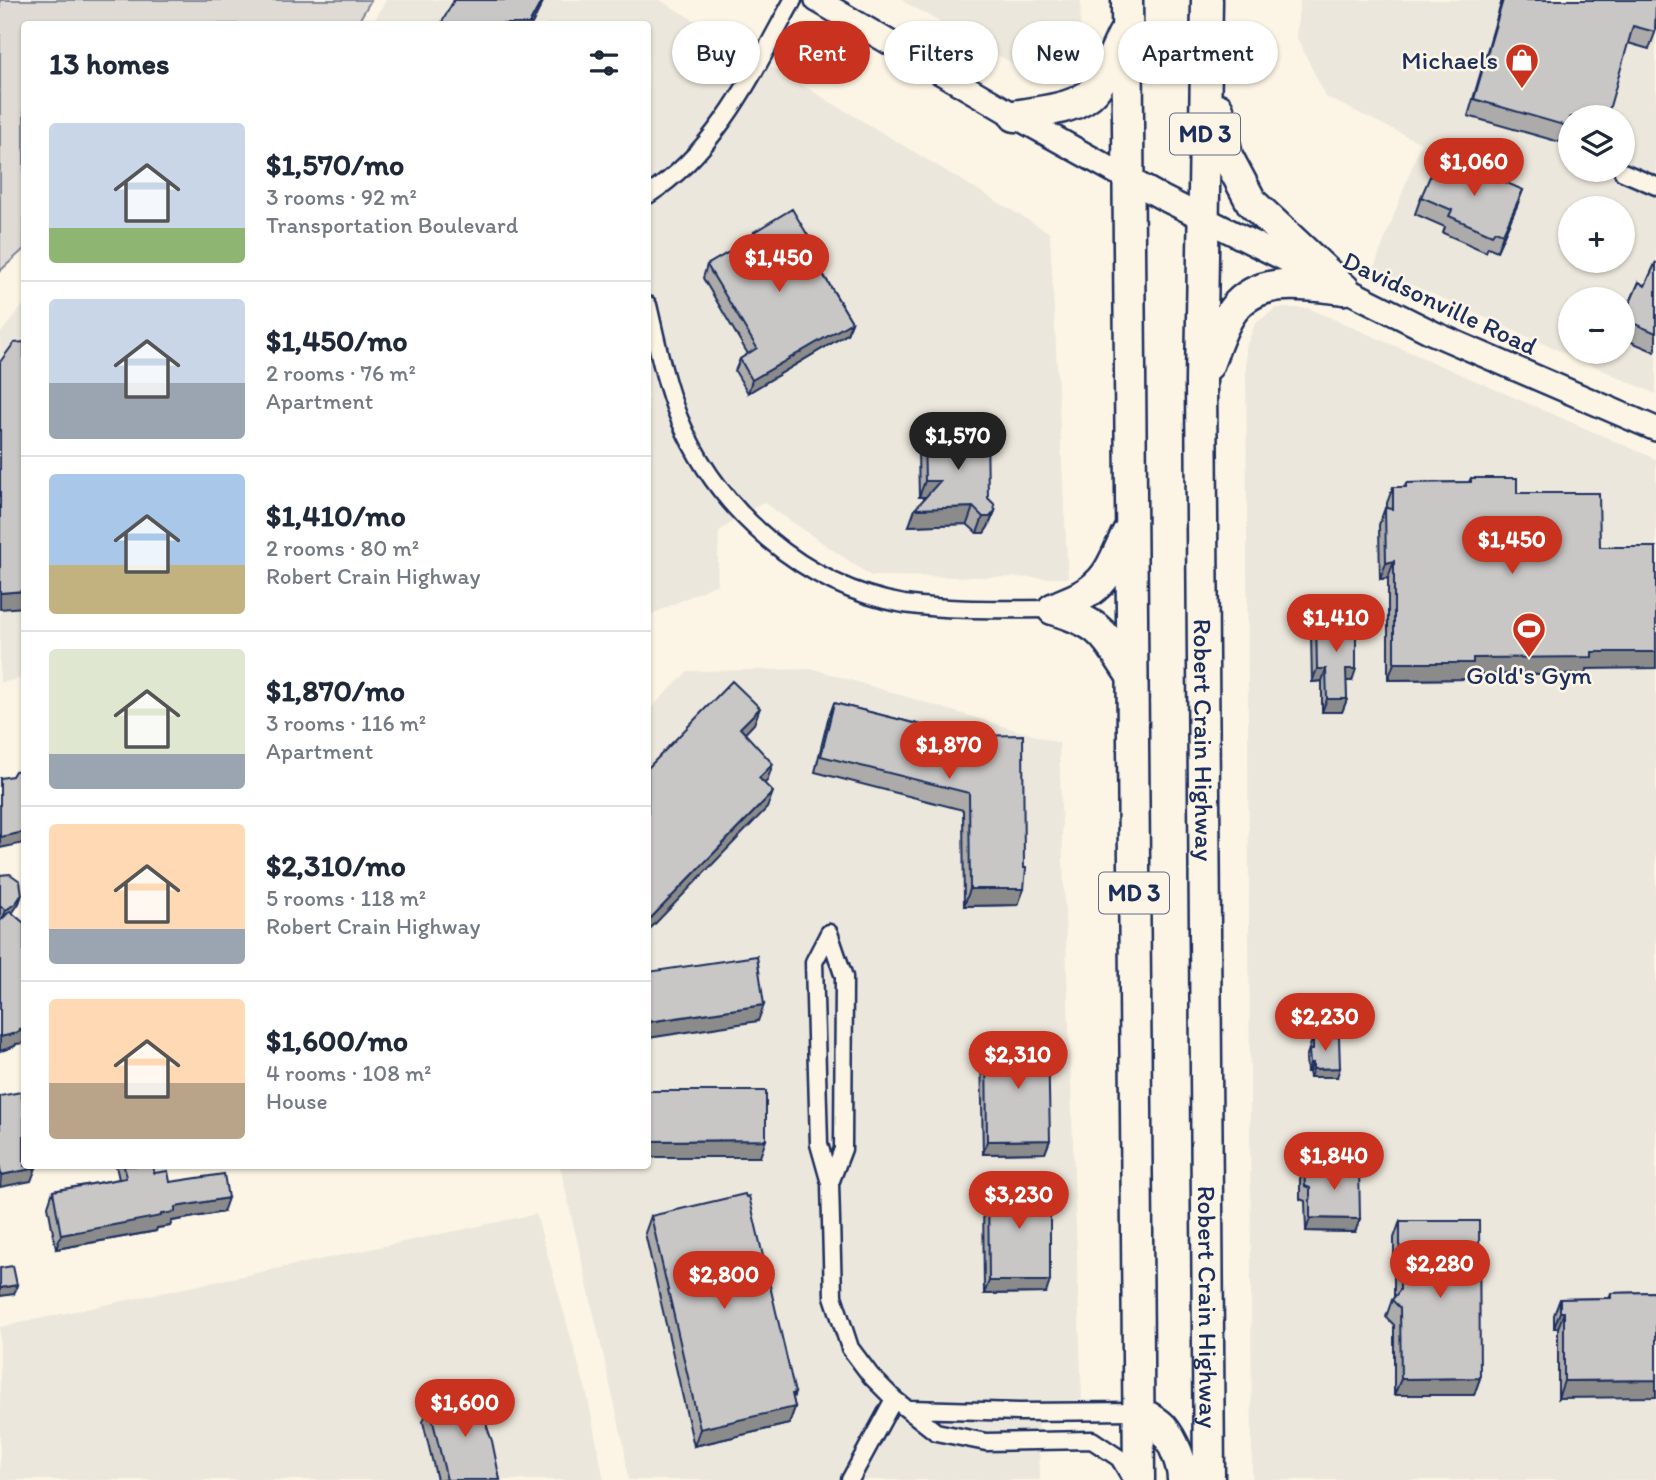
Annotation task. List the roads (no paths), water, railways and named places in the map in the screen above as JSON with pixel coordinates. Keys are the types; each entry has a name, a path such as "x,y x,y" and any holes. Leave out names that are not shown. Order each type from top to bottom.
{"highway":[{"name":"Robert Crain Highway","path":"1207,0 1207,21"},
{"path":"1015,116 1067,105 1092,92 1103,77 1126,14"},
{"name":"MD 3","path":"1126,14 1139,1480"},
{"name":"Robert Crain Highway","path":"1206,84 1201,382 1209,1480"},
{"path":"1213,84 1227,156 1252,203 1345,289"},
{"path":"1201,382 1222,329 1243,298 1257,290 1277,285 1345,289"},
{"path":"1053,609 1087,593 1099,584 1131,525"},
{"path":"1053,609 1082,618 1094,625 1104,634 1132,676"},
{"path":"1139,1411 1162,1427 1183,1471 1183,1480"}],"main road":[{"name":"Davidsonville Road","path":"817,0 1015,116 1204,219 1433,333 1656,429"}],"street":[{"path":"651,193 696,153 723,121 743,92 793,0"},
{"path":"1635,177 1656,186"},
{"path":"651,318 667,386 699,460 724,495 764,536 792,558 862,594 903,603 944,608 1053,609"},
{"path":"830,1183 843,1149 844,977 829,933 814,962 819,1144 830,1183 831,1276 838,1318 850,1348 871,1376 894,1399 936,1432 986,1442 1092,1440 1119,1458 1132,1480"},
{"path":"850,1480 894,1399"},
{"path":"910,1409 1139,1411"}],"place":[{"name":"Michaels","path":"1522,90"},
{"name":"Gold's Gym","path":"1529,659"}]}
